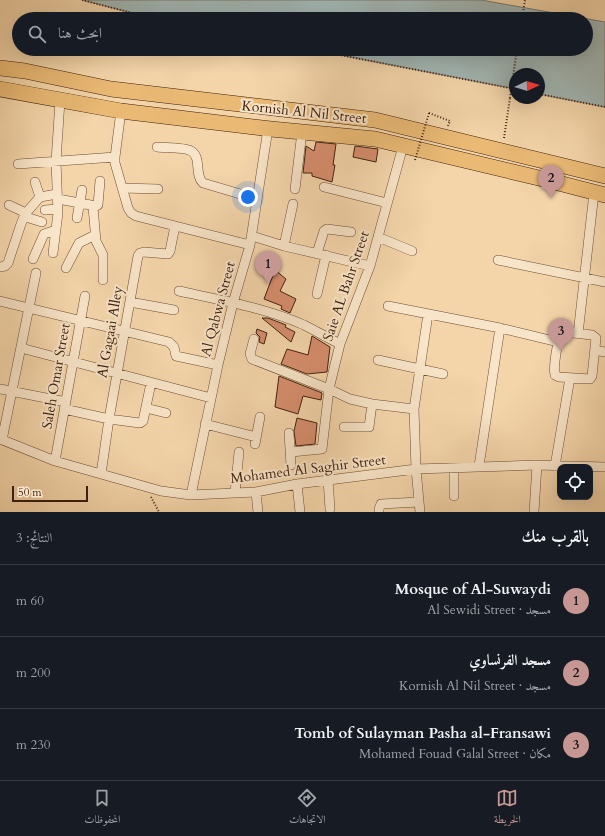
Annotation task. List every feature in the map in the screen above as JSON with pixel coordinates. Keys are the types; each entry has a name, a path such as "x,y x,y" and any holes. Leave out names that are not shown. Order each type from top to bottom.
{"highway":[{"name":"Kornish Al Nil Street","path":"0,68 25,71 111,89 375,120 605,176"},
{"name":"Kornish Al Nil Street","path":"0,89 121,111 375,139 600,194"}],"street":[{"path":"53,253 58,209 56,161 60,101"},
{"path":"121,111 114,157 128,208 131,213 136,216 175,226 284,246 370,266"},
{"name":"Al Qabwa Street","path":"191,495 210,398 233,303 251,240 268,128"},
{"path":"295,189 302,132"},
{"name":"Saie AL Bahr Street","path":"291,452 322,449 329,388 340,344 370,266 403,146"},
{"path":"157,147 192,152 196,157 199,178 203,183 257,199"},
{"path":"18,164 114,157"},
{"path":"0,267 5,266 8,263 26,213 40,197 57,197 80,204 93,206 98,205 100,181"},
{"path":"35,182 40,197"},
{"path":"324,187 387,203"},
{"path":"122,188 158,189"},
{"path":"77,218 82,190"},
{"path":"578,334 585,278 600,194"},
{"path":"284,246 293,204"},
{"path":"8,205 26,213 29,218 42,222"},
{"path":"93,206 96,241 103,255 103,280"},
{"path":"45,210 58,209"},
{"name":"Al Gagaai Alley","path":"101,474 109,418 138,256 140,253 144,252 168,254 170,251 175,226"},
{"path":"33,259 44,234 56,230"},
{"path":"317,294 324,231 351,232"},
{"path":"66,268 79,243 96,235"},
{"path":"378,236 412,251"},
{"path":"498,260 605,282"},
{"path":"1,440 36,273"},
{"path":"180,291 233,303 304,325 340,344"},
{"name":"Saleh Omar Street","path":"55,461 85,296"},
{"path":"0,301 81,320 172,344 175,354 178,356 218,365"},
{"path":"130,302 174,310"},
{"path":"388,306 500,328 558,342"},
{"path":"420,512 416,469 414,409 428,314"},
{"path":"479,466 500,328"},
{"path":"563,333 594,336 596,340 591,378 587,380 559,377 555,375 554,372 558,342 563,333"},
{"path":"254,339 250,354 252,359 329,388 350,399 372,404 414,409"},
{"path":"21,348 210,398"},
{"path":"595,350 605,352"},
{"path":"378,360 443,374"},
{"path":"555,466 570,378"},
{"path":"0,389 65,405 109,418 140,423 143,421 152,383"},
{"path":"344,427 369,427 372,404"},
{"path":"146,408 166,414"},
{"path":"205,424 256,441 260,417"},
{"path":"289,433 291,465"},
{"name":"Mohamed Al Saghir Street","path":"1,440 55,461 161,491 191,495 256,492 298,484 416,469 479,466 605,467"},
{"path":"235,493 239,452"},
{"path":"534,512 537,466"},
{"path":"454,468 454,496"},
{"path":"328,480 330,509"},
{"path":"298,484 300,512"},
{"path":"256,492 258,512"},
{"path":"379,512 381,504 419,502"}],"path":[{"path":"82,0 128,12"},
{"path":"523,12 525,0"},
{"path":"345,56 509,88"},
{"path":"502,150 517,56"},
{"path":"545,95 605,107"},
{"path":"415,160 429,114 450,121"},
{"path":"157,508 159,512"}],"shaded area":[{"path":"82,0 481,0 549,12 128,12"},
{"path":"593,20 605,22 605,107 545,95 545,68 509,68 509,88 345,56 593,56"}],"building":[{"path":"316,142 336,144 333,165 335,165 332,182 312,176 312,173 303,173 306,146 314,151"},
{"path":"355,146 378,149 376,162 353,157"},
{"path":"275,270 286,279 280,291 296,299 290,313 281,309 282,306 264,299"},
{"path":"262,318 268,318 286,325 285,327 295,332 291,342"},
{"path":"257,329 267,333 264,344 259,342 260,337 256,333"},
{"path":"312,336 330,347 327,372 307,374 281,364 287,349 308,355"},
{"path":"279,376 322,393 321,400 303,396 298,414 275,407"},
{"path":"297,418 317,423 315,444 296,446 294,431"}],"place":[{"name":"مسجد الفرنساوي","path":"551,198"},
{"name":"Mosque of Al-Suwaydi","path":"268,284"},
{"name":"Tomb of Sulayman Pasha al-Fransawi","path":"561,351"}]}
